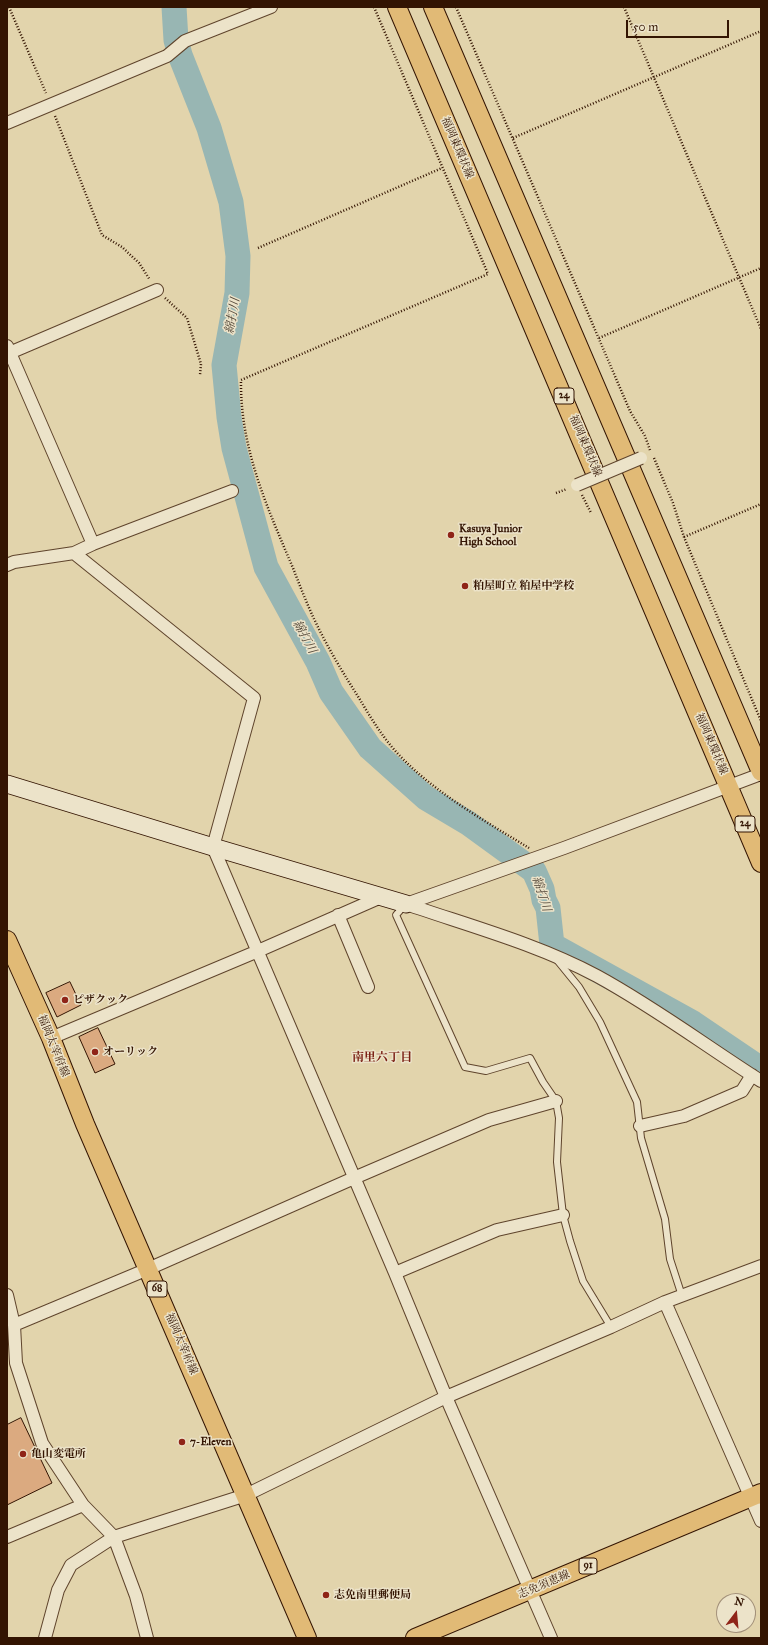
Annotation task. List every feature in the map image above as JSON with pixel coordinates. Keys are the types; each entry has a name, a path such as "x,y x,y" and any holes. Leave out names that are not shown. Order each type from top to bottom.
{"main road":[{"name":"福岡東環状線","path":"397,7 761,863"},
{"path":"433,7 761,773"},
{"name":"福岡太宰府線","path":"7,940 51,1038 84,1124 307,1638"},
{"name":"志免須恵線","path":"415,1638 756,1495"}],"street":[{"path":"7,123 167,56 185,41 271,7"},
{"path":"93,544 8,351 157,290"},
{"path":"578,485 641,458"},
{"path":"7,565 14,562 74,553 93,544 232,491"},
{"path":"74,553 254,698 213,847 396,1273 446,1397 551,1638"},
{"path":"406,904 534,859 761,773"},
{"path":"7,784 213,847 381,896 514,941 555,957 596,976 641,1002 756,1078 742,1091 684,1116 640,1126"},
{"path":"51,1038 258,951 381,896"},
{"path":"338,915 368,987"},
{"path":"14,1325 148,1269 489,1120 556,1101"},
{"path":"396,1273 497,1230 563,1215"},
{"path":"45,1638 58,1590 71,1565 114,1537 246,1495 446,1397 611,1327 665,1302 761,1266"},
{"path":"7,1295 14,1325 16,1363 42,1443 82,1505 114,1537 136,1596 147,1638"},
{"path":"665,1302 756,1495 761,1521"},
{"path":"7,1538 82,1505"}],"lane":[{"path":"406,904 396,915 466,1067 486,1071 530,1058 542,1082 556,1101 559,1118 557,1162 563,1215 583,1281 611,1327"},
{"path":"555,957 579,987 600,1022 637,1102 641,1138 664,1219 670,1259 682,1296"}],"path":[{"path":"9,7 51,105 102,235 122,247 139,264 157,290 187,318 201,364 200,375"},
{"path":"374,7 488,274 241,380 240,403 244,430 252,464 266,508 315,622 378,730 405,761 444,794 532,849 534,859"},
{"path":"456,7 630,411 645,436 673,502 684,537 761,720"},
{"path":"624,7 761,329"},
{"path":"513,138 761,31"},
{"path":"258,248 442,168"},
{"path":"599,338 761,268"},
{"path":"578,485 591,513"},
{"path":"684,537 761,504"}],"building":[{"path":"70,982 81,1005 57,1017 46,993"},
{"path":"98,1028 115,1064 95,1073 79,1037"},
{"name":"亀山変電所","path":"21,1418 52,1483 7,1505 7,1425"}],"waterway":[{"name":"綿打川","path":"174,7 176,40 180,55 209,128 231,202 238,256 237,293 224,365 229,417 234,448 266,567 318,662 331,692 370,748 426,798 468,823 534,871 548,908 552,945 693,1023 761,1069"}],"place":[{"name":"Kasuya Junior High School","path":"451,535"},
{"name":"粕屋町立 粕屋中学校","path":"465,586"},
{"name":"ピザクック","path":"65,1000"},
{"name":"オーリック","path":"95,1052"},
{"name":"7-Eleven","path":"182,1442"},
{"name":"亀山変電所","path":"23,1454"},
{"name":"志免南里郵便局","path":"326,1595"}],"district":[{"name":"南里六丁目","path":"382,1058"}]}
